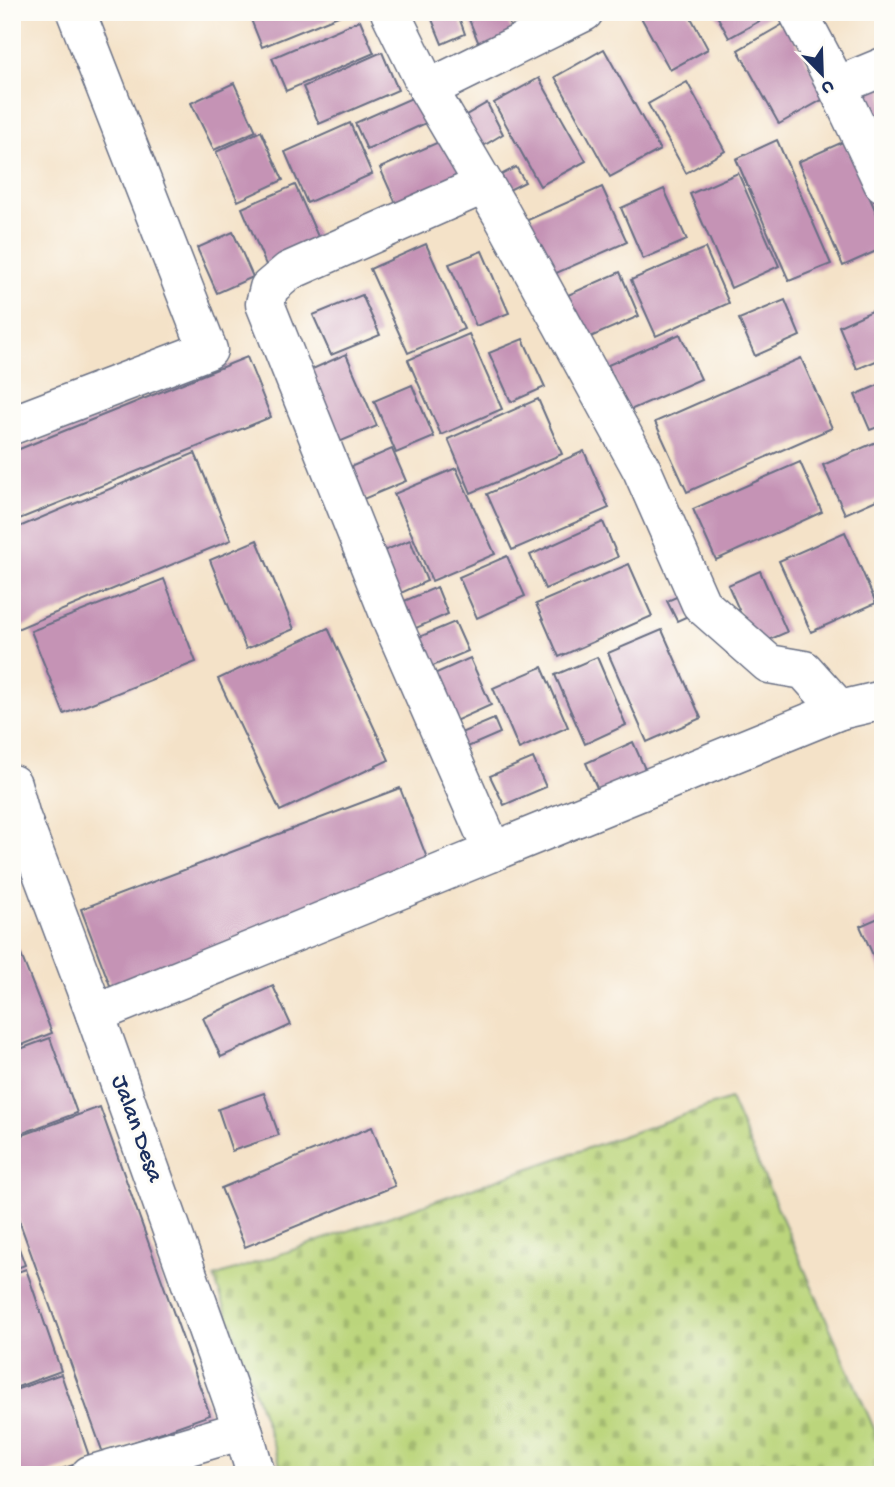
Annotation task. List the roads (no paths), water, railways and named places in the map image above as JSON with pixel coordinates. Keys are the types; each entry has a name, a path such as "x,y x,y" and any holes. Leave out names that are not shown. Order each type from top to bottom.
{"street":[{"path":"12,425 208,350 76,12"},
{"path":"390,12 428,89 642,470 701,604 769,664 804,670 840,710"},
{"path":"428,89 584,12"},
{"path":"798,12 883,183"},
{"path":"837,86 883,67"},
{"path":"483,185 289,271 269,288 265,304 393,624 493,852"},
{"path":"95,1014 840,710 883,700"},
{"name":"Jalan Desa","path":"12,784 23,854 95,1014 243,1430 256,1475"},
{"path":"90,1475 243,1430"}]}
